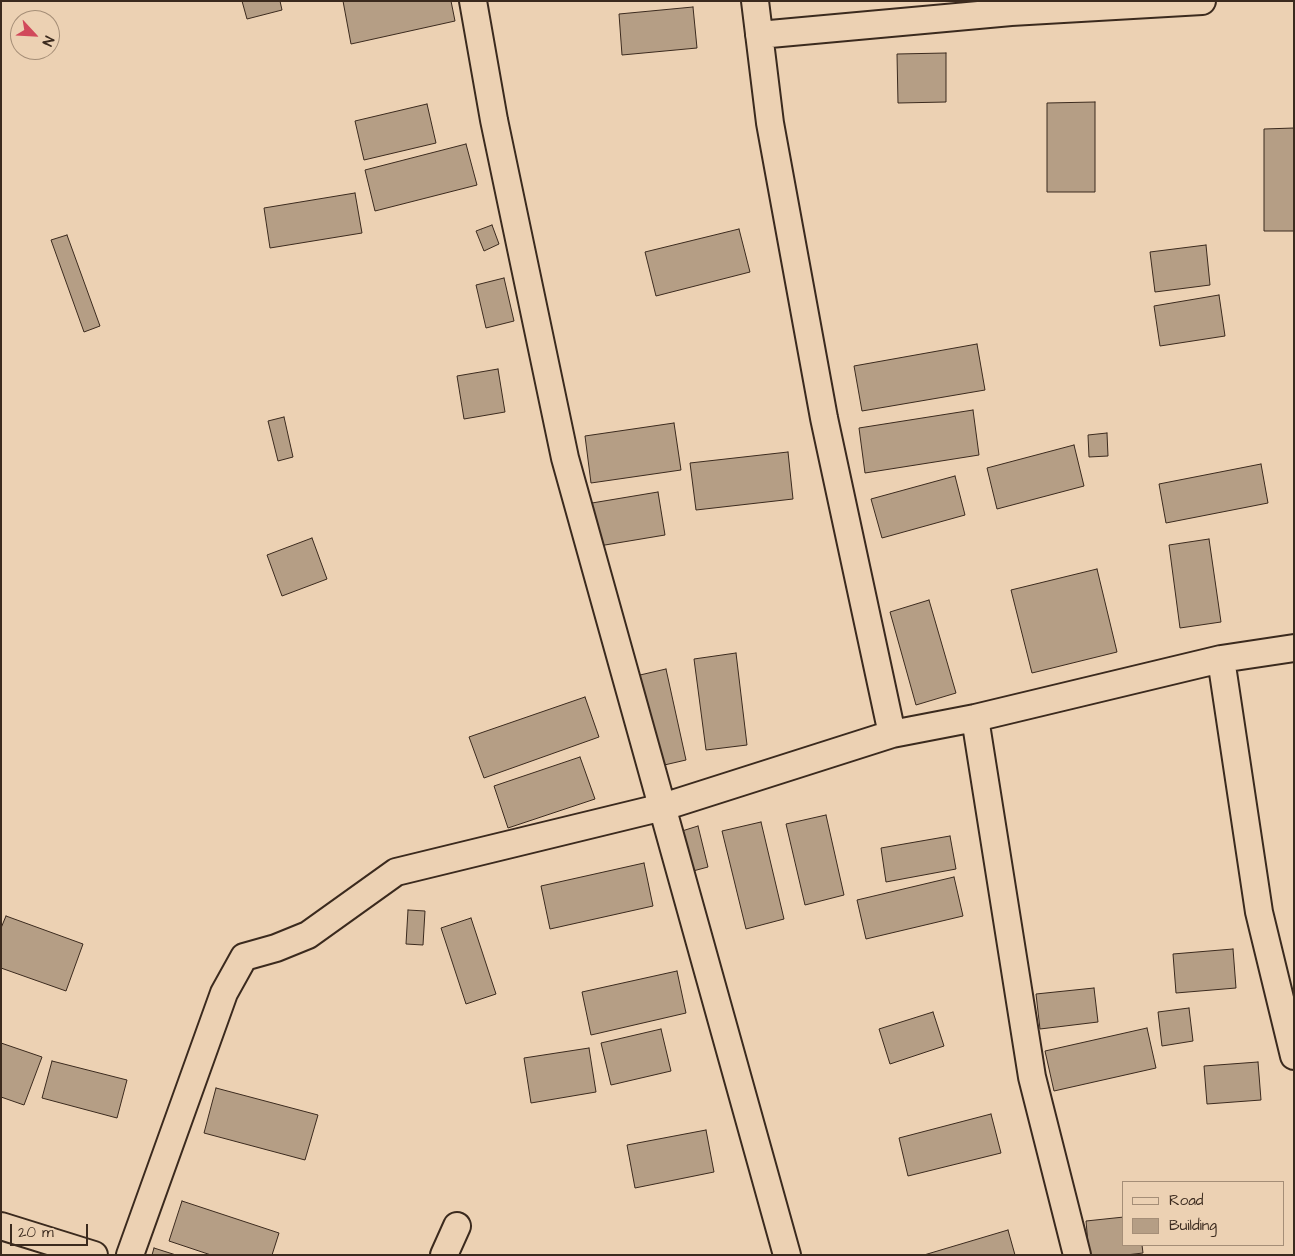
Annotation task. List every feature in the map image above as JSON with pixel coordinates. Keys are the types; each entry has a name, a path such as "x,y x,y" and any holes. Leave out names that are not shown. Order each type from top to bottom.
{"street":[{"path":"473,1 494,120 565,458 788,1255"},
{"path":"755,1 770,123 822,408 892,734"},
{"path":"759,35 1010,12 1202,1"},
{"path":"130,1255 224,993 244,957 276,948 308,935 396,872 663,807 892,734 975,718 1221,659 1294,648"},
{"path":"1221,659 1259,912 1294,1056"},
{"path":"975,718 1032,1077 1077,1255"},
{"path":"1,1226 94,1255"},
{"path":"444,1255 457,1226"}],"building":[{"path":"242,1 280,1 282,10 247,19"},
{"path":"343,1 451,1 455,21 351,44"},
{"path":"693,7 697,48 622,55 619,14"},
{"path":"946,53 946,102 898,103 897,54"},
{"path":"1095,102 1095,192 1047,192 1047,103"},
{"path":"427,104 436,143 364,160 355,121"},
{"path":"1294,128 1294,231 1264,231 1264,129"},
{"path":"466,144 477,185 375,211 365,170"},
{"path":"355,193 362,233 270,248 264,208"},
{"path":"492,225 499,244 484,251 476,231"},
{"path":"739,229 750,272 656,296 645,252"},
{"path":"67,235 100,326 84,332 51,240"},
{"path":"1206,245 1210,285 1155,292 1150,252"},
{"path":"504,278 514,321 486,328 476,285"},
{"path":"1219,295 1225,336 1160,346 1154,306"},
{"path":"977,344 985,390 862,411 854,366"},
{"path":"498,369 505,412 464,419 457,376"},
{"path":"973,410 979,455 865,473 859,428"},
{"path":"284,417 293,457 278,461 268,421"},
{"path":"674,423 681,470 591,483 585,436"},
{"path":"1107,433 1108,456 1089,457 1088,435"},
{"path":"1074,445 1084,486 997,509 987,468"},
{"path":"788,452 793,499 696,510 690,463"},
{"path":"1261,464 1268,503 1166,523 1159,484"},
{"path":"955,476 965,515 882,538 871,499"},
{"path":"658,492 665,535 599,546 592,503"},
{"path":"312,538 327,579 282,596 267,555"},
{"path":"1209,539 1221,622 1180,628 1169,545"},
{"path":"1097,569 1117,652 1032,673 1011,590"},
{"path":"929,600 956,693 916,705 890,612"},
{"path":"736,653 747,745 706,750 694,659"},
{"path":"666,669 686,760 647,769 627,678"},
{"path":"585,697 599,737 484,778 469,737"},
{"path":"580,757 595,799 508,828 494,786"},
{"path":"826,815 844,895 805,905 786,824"},
{"path":"761,822 784,919 746,929 722,831"},
{"path":"698,826 708,867 693,871 682,831"},
{"path":"950,836 956,869 886,882 881,848"},
{"path":"644,863 653,906 550,929 541,886"},
{"path":"954,877 963,916 866,939 857,900"},
{"path":"408,910 425,911 423,945 406,944"},
{"path":"6,916 83,944 66,991 1,968 1,928"},
{"path":"471,918 496,994 466,1004 441,928"},
{"path":"1233,949 1236,988 1176,993 1173,954"},
{"path":"677,971 686,1013 591,1035 582,992"},
{"path":"1094,988 1098,1022 1040,1029 1036,994"},
{"path":"1189,1008 1193,1041 1162,1046 1158,1012"},
{"path":"933,1012 944,1046 890,1064 879,1029"},
{"path":"1147,1028 1156,1068 1054,1091 1045,1051"},
{"path":"661,1029 671,1071 611,1085 601,1043"},
{"path":"1,1043 42,1057 24,1105 1,1097"},
{"path":"589,1048 596,1092 531,1103 524,1058"},
{"path":"52,1061 127,1080 117,1118 42,1098"},
{"path":"1258,1062 1261,1100 1207,1104 1204,1066"},
{"path":"216,1088 318,1115 305,1160 204,1133"},
{"path":"991,1114 1001,1153 908,1176 899,1138"},
{"path":"706,1130 714,1172 635,1188 627,1145"},
{"path":"182,1201 279,1233 272,1255 211,1255 169,1241"},
{"path":"1122,1217 1122,1246 1142,1246 1143,1253 1089,1255 1086,1221"},
{"path":"1008,1230 1015,1255 924,1255"},
{"path":"154,1248 176,1255 152,1255"}]}
